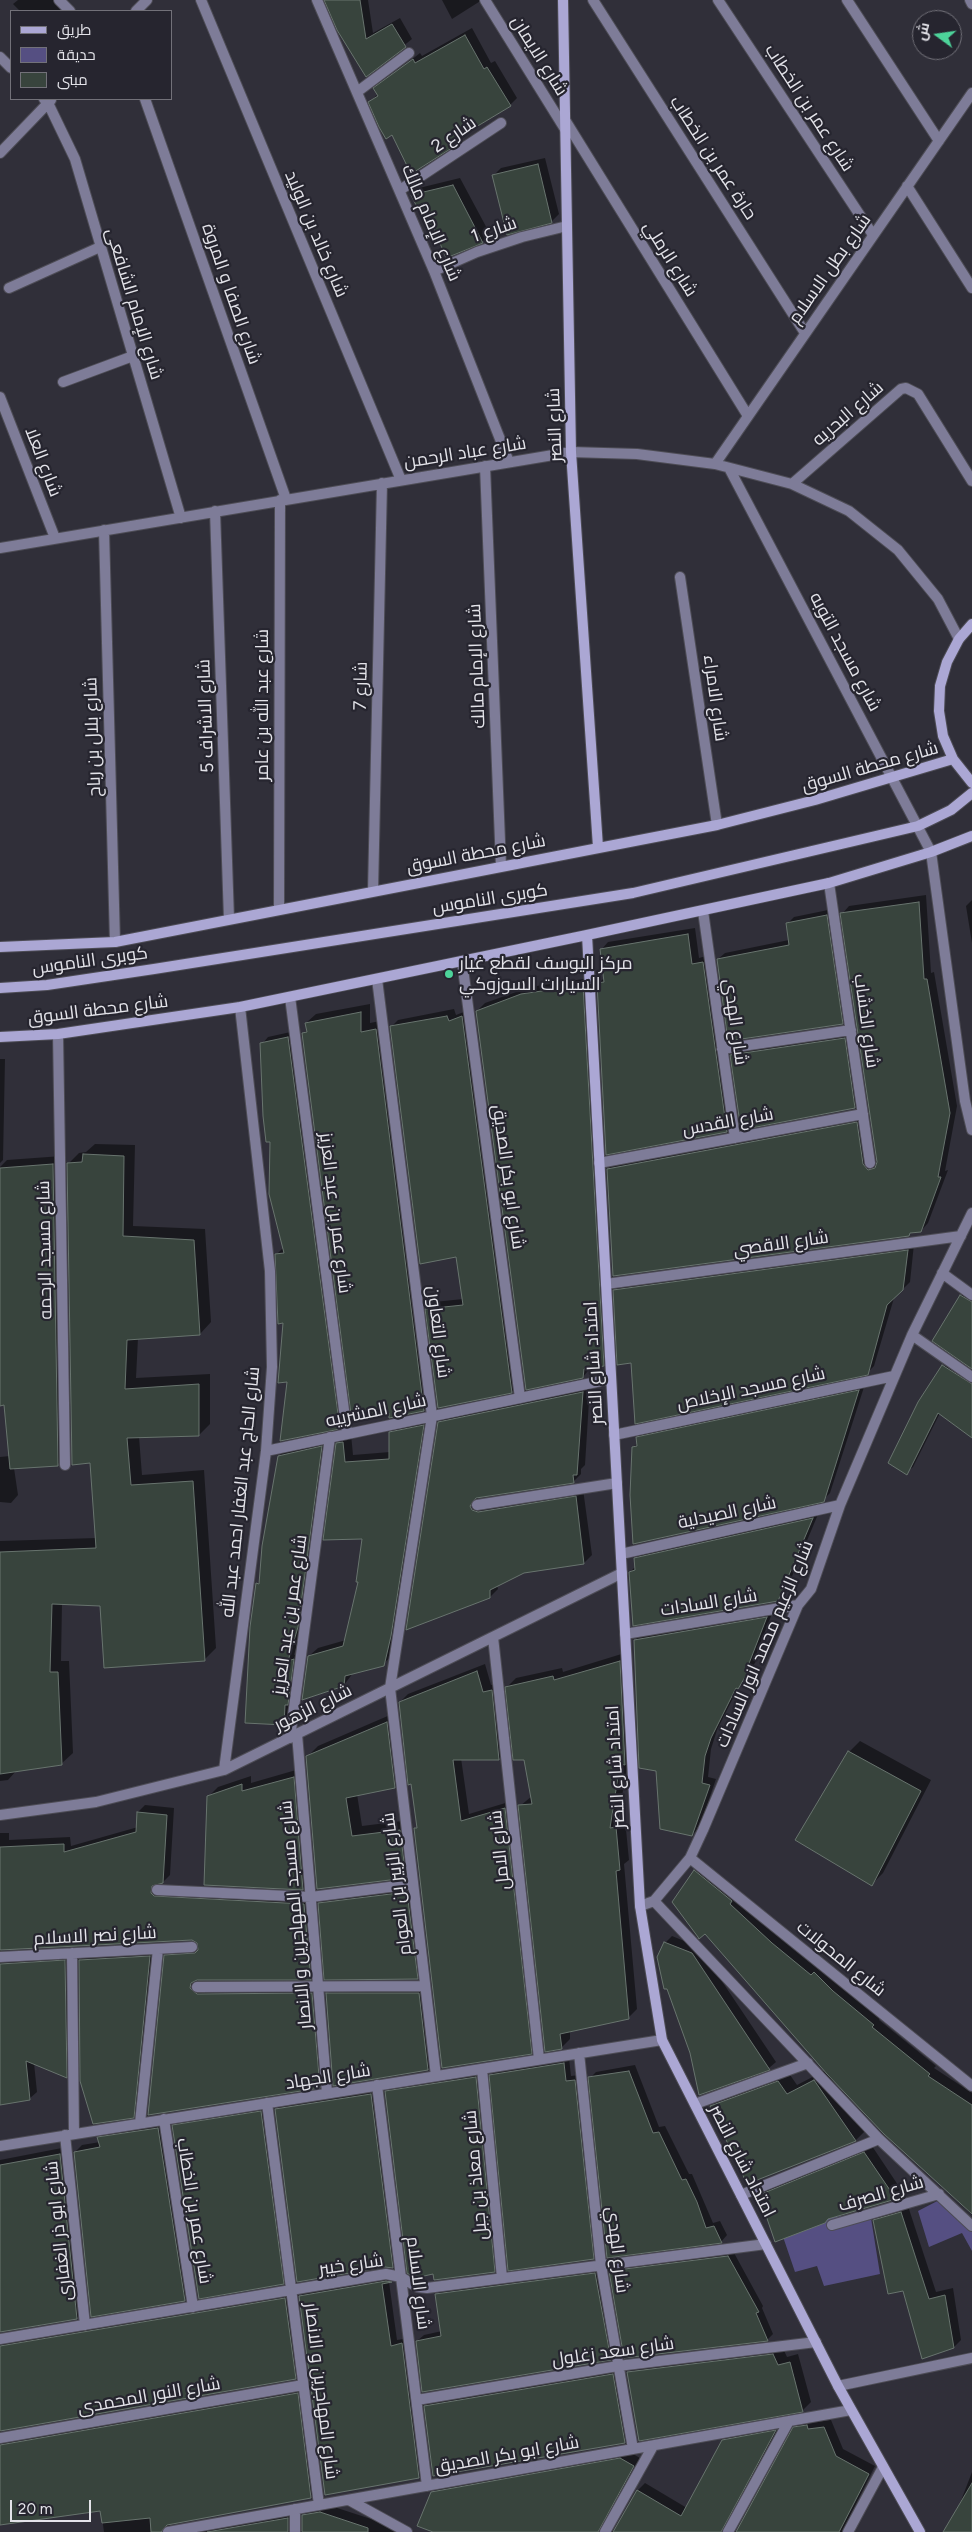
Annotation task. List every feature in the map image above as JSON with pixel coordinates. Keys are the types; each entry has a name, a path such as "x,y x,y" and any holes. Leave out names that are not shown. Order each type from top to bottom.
{"street":[{"path":"59,0 69,10"},
{"path":"137,10 147,0"},
{"name":"شارع خالد بن الوليد","path":"201,0 401,480"},
{"name":"شارع الإمام مالك","path":"317,0 434,271 509,462"},
{"name":"شارع الايمان","path":"485,0 565,125"},
{"name":"شارع النصر","path":"563,0 571,452 598,847"},
{"name":"حارة عمر بن الخطاب","path":"593,0 805,333"},
{"name":"شارع عمر بن الخطاب","path":"718,0 874,235"},
{"path":"847,0 939,141"},
{"path":"970,0 972,4"},
{"path":"357,92 409,53"},
{"path":"0,57 10,67"},
{"name":"شارع بطل الاسلام","path":"715,464 972,93"},
{"path":"0,153 48,100"},
{"name":"شارع الإمام الشافعى","path":"48,100 75,160 181,518"},
{"name":"شارع الصفا و المروة","path":"145,100 283,500"},
{"name":"شارع 2","path":"400,190 501,123"},
{"name":"شارع الرملي","path":"565,125 748,416"},
{"path":"907,186 972,288"},
{"name":"شارع 1","path":"434,271 495,246 567,226"},
{"path":"9,288 100,247"},
{"path":"63,382 133,356"},
{"name":"شارع البحريه","path":"792,484 902,388 918,394 972,481"},
{"name":"شارع العلا","path":"0,397 55,538"},
{"name":"شارع عباد الرحمن","path":"0,548 571,452 637,454 715,464 792,484 849,511 898,550 938,599 959,639"},
{"name":"شارع الإمام مالك","path":"485,466 501,866"},
{"name":"شارع مسجد التوبه","path":"729,468 931,852 965,1101 972,1130"},
{"name":"شارع 7","path":"373,891 382,483"},
{"name":"شارع عبد الله بن عامر","path":"279,909 283,500"},
{"name":"شارع الاشراف 5","path":"215,511 229,919"},
{"name":"شارع بلال بن رباح","path":"104,530 115,942"},
{"name":"شارع الامراء","path":"680,577 717,825"},
{"name":"شارع محطة السوق","path":"972,624 959,639 947,662 940,686 939,711 943,736 953,759 972,783"},
{"name":"شارع محطة السوق","path":"0,947 115,942 717,825 815,800 953,759"},
{"name":"كوبرى الناموس","path":"0,988 47,985 154,969 632,892 918,826 951,810 972,793"},
{"name":"شارع محطة السوق","path":"0,1038 58,1034 240,1007 587,936 829,883 931,852 972,836"},
{"name":"شارع الخشاب","path":"829,883 870,1163"},
{"name":"شارع الهدي","path":"703,911 735,1138"},
{"name":"امتداد شارع النصر","path":"587,936 640,1906 662,2040 838,2386 920,2532"},
{"name":"شارع ابو بكر الصديق","path":"462,961 520,1398"},
{"name":"شارع التعاون","path":"377,979 432,1416 390,1688"},
{"name":"شارع عمر بن عبد العزيز","path":"290,997 347,1433"},
{"name":"شارع الحاج عبد الغفار احمد عبد الله","path":"224,1770 266,1451 272,1367 270,1271 240,1007"},
{"path":"722,1049 851,1030"},
{"name":"شارع مسجد الرحمه","path":"58,1034 66,1465"},
{"name":"شارع القدس","path":"599,1163 863,1114"},
{"name":"شارع الزعيم محمد انور السادات","path":"654,1901 690,1858 798,1605 810,1589 840,1505 894,1376 972,1213"},
{"name":"شارع الاقصي","path":"606,1284 961,1236"},
{"path":"942,1273 972,1295"},
{"path":"912,1335 972,1377"},
{"name":"شارع مسجد الإخلاص","path":"614,1435 894,1376"},
{"name":"شارع المشربيه","path":"266,1451 611,1379"},
{"name":"شارع عمر بن عبد العزيز","path":"294,1736 330,1437"},
{"path":"477,1505 616,1483"},
{"name":"شارع الصيدلية","path":"621,1554 840,1505"},
{"name":"شارع الزهور","path":"0,1815 96,1802 224,1770 622,1573"},
{"name":"شارع السادات","path":"625,1634 798,1605"},
{"name":"شارع الامل","path":"494,1637 539,2060"},
{"name":"شارع الزبير بن العوام","path":"390,1688 436,2076"},
{"name":"شارع مسجد المهاجرين و الانصار","path":"294,1736 311,1897 327,2093"},
{"name":"شارع المحولات","path":"690,1858 972,2086"},
{"path":"157,1890 311,1897 414,1884"},
{"path":"640,1906 654,1901 879,2139 972,2226"},
{"name":"شارع نصر الاسلام","path":"0,1957 192,1947"},
{"path":"140,2123 158,1949"},
{"name":"شارع ابو ذر الغفارى","path":"72,1953 69,2134 85,2324"},
{"path":"197,1987 425,1986"},
{"name":"شارع الجهاد","path":"0,2146 662,2040"},
{"name":"شارع الهدي","path":"579,2053 601,2266 633,2449"},
{"path":"695,2104 808,2063"},
{"name":"شارع معاذ بن جبل","path":"482,2069 502,2278"},
{"name":"شارع الاسلام","path":"377,2085 427,2486"},
{"name":"شارع المهاجرين و الانصار","path":"267,2103 319,2505"},
{"name":"شارع عمر بن الخطاب","path":"164,2119 193,2307"},
{"path":"741,2195 879,2139"},
{"name":"شارع الصرف","path":"832,2225 939,2194"},
{"name":"شارع خيبر","path":"0,2339 386,2274 401,2277 408,2283 427,2288 766,2244"},
{"name":"شارع سعد زغلول","path":"416,2400 618,2366 816,2342"},
{"path":"838,2386 972,2358"},
{"name":"شارع النور المحمدى","path":"0,2438 303,2385"},
{"name":"شارع ابو بكر الصديق","path":"168,2532 851,2410"},
{"path":"728,2532 789,2421"},
{"path":"605,2532 653,2446"},
{"path":"848,2532 883,2467"},
{"path":"349,2500 407,2532"},
{"path":"295,2510 295,2532"}],"green space":[{"path":"947,2196 972,2219 972,2251 962,2233 929,2247 918,2211"},
{"path":"870,2212 880,2274 824,2286 817,2266 795,2272 779,2225"}],"building":[{"path":"324,0 360,0 366,39 392,24 406,47 366,77 337,30"},
{"path":"465,35 484,69 487,67 511,106 456,139 458,144 411,174 392,135 386,139 379,127 368,102 378,96 373,88 413,59 415,63"},
{"path":"538,164 552,223 507,235 492,175"},
{"path":"453,185 483,243 446,258 433,226 428,229 411,195"},
{"path":"919,902 924,979 927,979 950,1113 938,1177 941,1177 921,1232 910,1233 909,1236 613,1276 607,1169 857,1122 863,1164 868,1170 875,1168 877,1162 840,913"},
{"path":"827,915 843,1024 728,1041 717,959 789,945 786,923"},
{"path":"688,934 692,964 703,962 727,1132 606,1155 597,983 604,982 600,949"},
{"path":"583,985 604,1366 584,1369 583,1378 526,1390 476,1011 521,994"},
{"path":"361,1012 361,1032 376,1029 424,1411 389,1418 389,1413 352,1422 302,1033 307,1032 305,1023"},
{"path":"447,1016 449,1021 462,1016 512,1393 438,1408 425,1309 463,1305 456,1257 420,1264 390,1026"},
{"path":"288,1037 340,1429 280,1441 287,1382 278,1383 283,1323 278,1324 275,1254 284,1253 269,1194 270,1142 266,1142 263,1116 260,1043"},
{"path":"845,1038 855,1108 741,1130 730,1055"},
{"path":"83,1154 124,1156 123,1236 194,1240 200,1335 127,1340 125,1389 199,1384 199,1436 127,1438 131,1485 193,1481 205,1661 104,1668 100,1606 52,1604 50,1672 58,1672 62,1765 0,1774 0,1552 96,1548 90,1463 72,1465 67,1163 82,1162"},
{"path":"53,1164 58,1466 10,1469 4,1405 0,1406 0,1168"},
{"path":"908,1250 903,1290 887,1305 868,1375 635,1424 631,1363 617,1365 613,1290"},
{"path":"960,1295 972,1302 972,1369 932,1341"},
{"path":"942,1365 972,1384 972,1438 938,1413 907,1475 888,1463 918,1402"},
{"path":"859,1390 824,1502 633,1544 630,1495 632,1447 637,1446 636,1437"},
{"path":"583,1392 577,1475 573,1475 574,1483 476,1498 470,1506 472,1510 478,1512 576,1496 584,1564 524,1573 490,1590 490,1598 406,1630 438,1422"},
{"path":"424,1425 391,1636 384,1666 345,1676 344,1686 302,1700 308,1656 343,1646 358,1582 356,1582 362,1539 323,1540 336,1443 343,1442 345,1462 389,1459 389,1432"},
{"path":"322,1446 298,1627 288,1661 294,1659 288,1705 285,1705 284,1725 245,1723 250,1627 256,1583 259,1584 262,1546 278,1456"},
{"path":"813,1518 778,1601 633,1626 629,1572 635,1570 634,1558"},
{"path":"767,1617 748,1666 751,1667 738,1689 736,1688 711,1738 705,1756 702,1783 710,1785 692,1836 660,1829 656,1771 639,1768 634,1640"},
{"path":"620,1661 625,1765 620,1764 610,1828 616,1827 620,1870 616,1871 629,2019 560,2034 562,2049 545,2052 518,1805 532,1804 524,1760 513,1760 505,1687 553,1676 554,1680"},
{"path":"477,1671 483,1692 492,1690 499,1760 453,1760 461,1821 505,1808 532,2054 442,2068 414,1828 417,1828 411,1784 408,1785 399,1702"},
{"path":"387,1722 395,1788 346,1798 352,1836 400,1830 406,1878 317,1889 306,1756"},
{"path":"848,1751 921,1791 872,1886 795,1840"},
{"path":"294,1777 303,1890 204,1885 207,1796 242,1784 242,1791"},
{"path":"137,1812 167,1815 163,1883 152,1886 151,1893 154,1896 304,1904 311,1980 197,1980 191,1983 190,1988 197,1994 312,1993 320,2088 148,2115 164,1955 195,1953 198,1950 197,1943 192,1940 0,1950 0,1847 64,1844 64,1852 136,1832"},
{"path":"694,1870 732,1901 730,1904 772,1943 811,1975 814,1972 833,1991 874,2025 872,2027 930,2074 928,2076 972,2105 972,2214 884,2134 827,2074 705,1934 699,1939 672,1902"},
{"path":"407,1892 418,1979 324,1980 318,1903"},
{"path":"664,1942 692,1953 770,2070 699,2095 690,2053 667,1989 664,1989 657,1957"},
{"path":"150,1956 134,2118 93,2124 80,2081 79,1960"},
{"path":"65,1960 67,2078 26,2061 30,2100 0,2105 0,1964"},
{"path":"326,1993 419,1993 428,2070 333,2086"},
{"path":"564,2063 566,2081 575,2080 594,2259 508,2271 489,2075"},
{"path":"629,2071 653,2133 659,2132 682,2180 686,2179 706,2228 714,2226 722,2243 607,2258 588,2077"},
{"path":"476,2077 495,2272 434,2280 433,2274 415,2278 407,2273 385,2091"},
{"path":"814,2080 856,2141 747,2184 710,2106 778,2081 787,2094"},
{"path":"371,2094 393,2268 385,2267 297,2282 275,2109"},
{"path":"261,2111 284,2284 199,2299 172,2125"},
{"path":"158,2128 185,2301 91,2317 74,2152 100,2147 97,2137"},
{"path":"864,2152 896,2199 828,2219 825,2223 775,2242 759,2195"},
{"path":"60,2154 77,2319 0,2332 0,2165"},
{"path":"901,2212 929,2299 945,2295 954,2348 922,2359 903,2291 888,2294 873,2220"},
{"path":"728,2256 759,2312 756,2313 768,2341 624,2358 609,2271"},
{"path":"595,2273 611,2360 422,2392 416,2341 441,2336 435,2294"},
{"path":"386,2281 392,2282 382,2284 391,2346 402,2343 419,2478 325,2495 299,2296"},
{"path":"285,2298 296,2379 0,2431 0,2346"},
{"path":"773,2354 778,2365 790,2362 803,2412 639,2441 627,2372"},
{"path":"613,2374 625,2443 433,2476 424,2406"},
{"path":"298,2393 311,2498 167,2525 161,2532 151,2532 150,2518 102,2523 100,2511 0,2525 0,2445"},
{"path":"807,2425 808,2429 824,2427 836,2456 869,2474 839,2532 736,2532 793,2427"},
{"path":"776,2430 721,2532 613,2532 637,2490 681,2516 722,2440"},
{"path":"620,2458 634,2466 598,2532 433,2532 417,2526 431,2492"},
{"path":"972,2483 972,2532 943,2532"},
{"path":"320,2512 368,2528 368,2532 302,2532 302,2515"},
{"path":"288,2518 288,2532 207,2532"}],"place":[{"name":"مركز اليوسف لقطع غيار السيارات السوزوكي","path":"449,974"}]}
